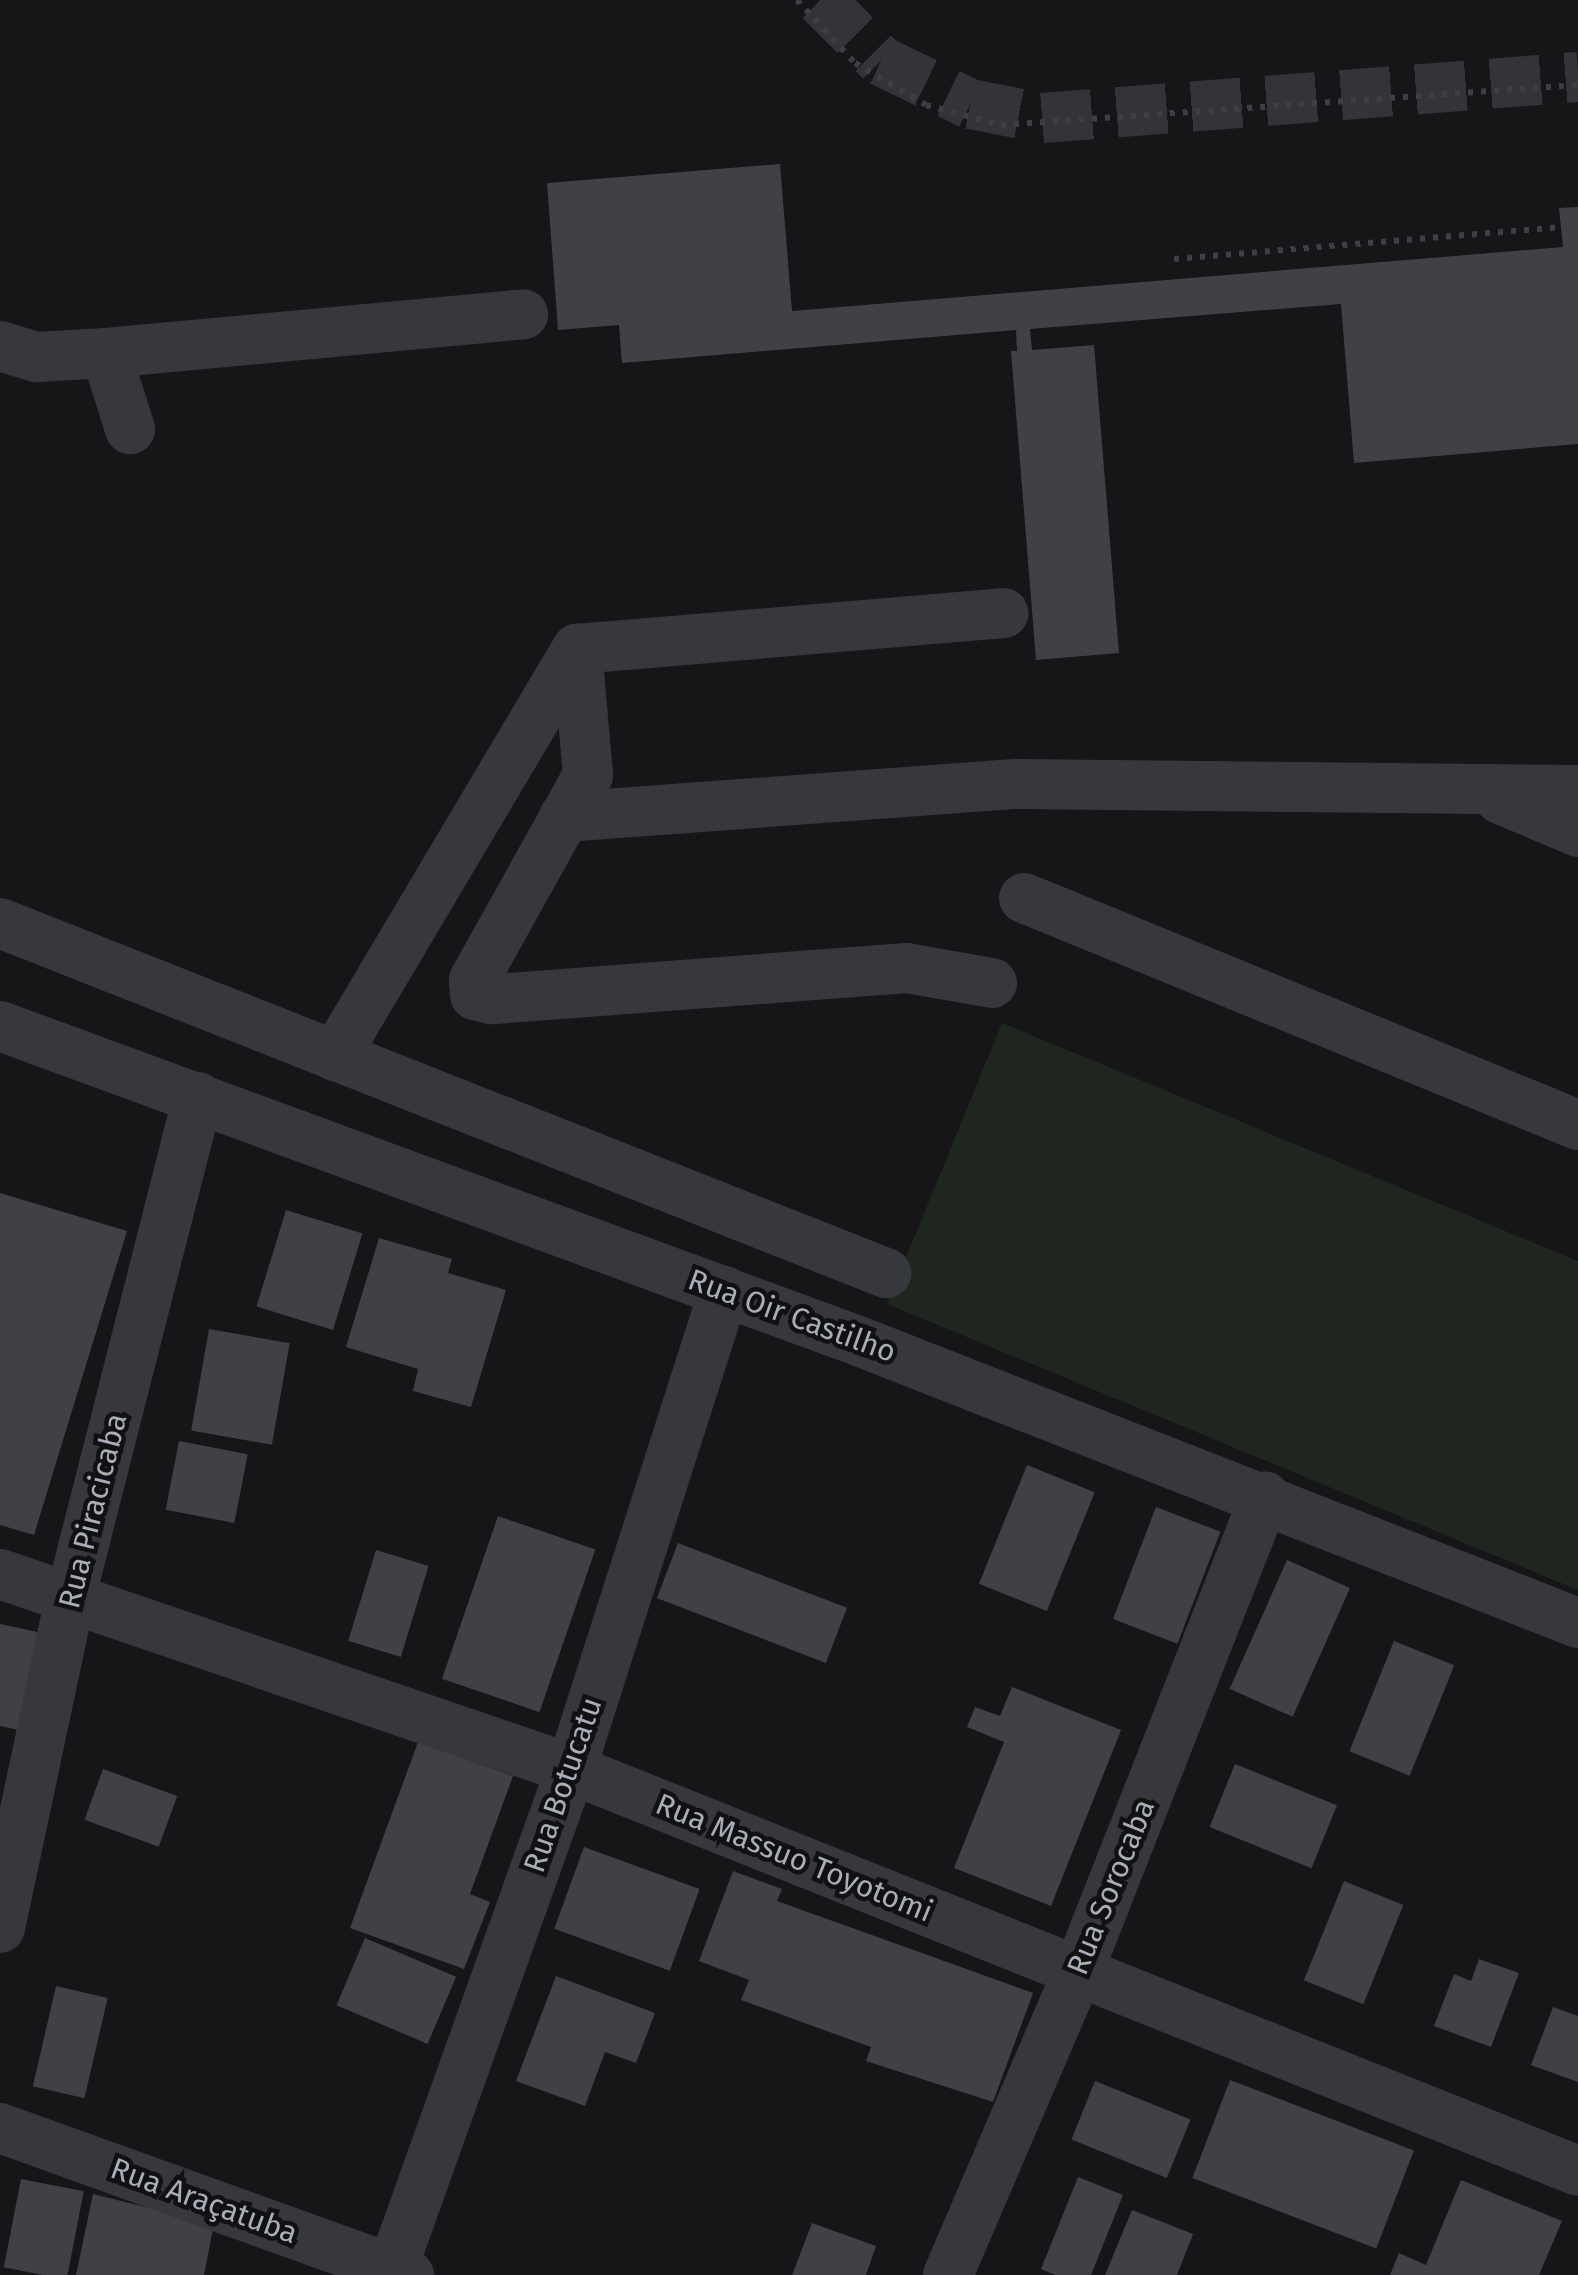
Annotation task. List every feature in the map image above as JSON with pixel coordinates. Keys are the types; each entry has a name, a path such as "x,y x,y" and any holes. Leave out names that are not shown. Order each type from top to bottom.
{"street":[{"path":"0,346 38,356 106,353 523,314"},
{"path":"106,353 130,430"},
{"path":"577,648 1003,613"},
{"path":"577,648 588,776 474,980 475,995 917,968 992,983"},
{"path":"335,1056 577,648"},
{"path":"564,818 1018,784 1578,790"},
{"path":"1479,790 1578,832"},
{"path":"1024,898 1578,1125"},
{"path":"0,923 886,1273"},
{"name":"Rua Oir Castilho","path":"0,1026 724,1291 1264,1496 1578,1623"},
{"name":"Rua Piracicaba","path":"0,1928 70,1599 198,1097"},
{"name":"Rua Botucatu","path":"397,2273 570,1769 724,1291"},
{"name":"Rua Sorocaba","path":"948,2275 1078,1972 1264,1496"},
{"name":"Rua Massuo Toyotomi","path":"0,1574 570,1769 1578,2171"},
{"name":"Rua Araçatuba","path":"0,2128 397,2273"}],"path":[{"path":"797,0 855,63 926,106 1001,126 1578,85"},
{"path":"663,174 677,340 1578,265"},
{"path":"1174,260 1578,226"}],"shaded area":[{"path":"1002,1023 1578,1261 1578,1590 887,1304"}],"building":[{"path":"780,164 792,311 1563,247 1559,208 1578,207 1578,444 1354,463 1341,304 1030,329 1032,350 1094,345 1119,653 1036,660 1011,351 1017,351 1016,330 622,363 619,325 558,330 547,183"},
{"path":"0,1193 127,1231 34,1535 0,1525"},
{"path":"286,1210 363,1233 333,1330 256,1307"},
{"path":"379,1238 452,1259 448,1273 506,1290 471,1407 413,1391 418,1369 346,1347"},
{"path":"209,1329 290,1343 272,1445 191,1430"},
{"path":"179,1441 248,1454 234,1523 166,1510"},
{"path":"1027,1465 1095,1492 1047,1611 979,1584"},
{"path":"1156,1507 1220,1532 1177,1644 1113,1619"},
{"path":"498,1516 595,1550 539,1712 442,1679"},
{"path":"678,1543 847,1608 826,1663 657,1598"},
{"path":"376,1550 429,1566 401,1657 348,1641"},
{"path":"1287,1560 1350,1588 1293,1717 1230,1689"},
{"path":"0,1624 47,1634 24,1731 0,1726"},
{"path":"1394,1641 1454,1665 1410,1776 1349,1751"},
{"path":"1012,1687 1121,1730 1051,1906 954,1868 1004,1742 967,1727 975,1707 1000,1716"},
{"path":"418,1742 513,1776 470,1894 490,1902 464,1969 350,1928"},
{"path":"1235,1764 1337,1805 1312,1868 1210,1827"},
{"path":"103,1769 177,1796 159,1847 85,1820"},
{"path":"584,1847 700,1889 670,1971 554,1929"},
{"path":"733,1871 782,1889 777,1901 1033,1993 993,2102 866,2061 871,2047 741,2000 749,1980 699,1961"},
{"path":"1344,1881 1403,1905 1363,2004 1304,1980"},
{"path":"365,1938 456,1977 428,2044 336,2005"},
{"path":"1479,1959 1519,1973 1491,2047 1434,2026 1454,1974 1471,1981"},
{"path":"556,1976 655,2013 636,2063 605,2052 585,2106 516,2081"},
{"path":"56,1986 108,1998 84,2098 33,2086"},
{"path":"1553,2007 1578,2016 1578,2082 1531,2065"},
{"path":"1230,2080 1414,2151 1376,2249 1192,2178"},
{"path":"1095,2081 1190,2120 1167,2178 1071,2139"},
{"path":"1078,2177 1123,2195 1091,2275 1055,2275 1041,2269"},
{"path":"21,2179 84,2191 68,2275 4,2267"},
{"path":"1461,2180 1562,2221 1539,2275 1390,2275 1399,2253 1426,2265"},
{"path":"93,2194 214,2224 204,2275 76,2275"},
{"path":"1132,2210 1193,2234 1177,2275 1105,2275"},
{"path":"812,2223 876,2246 866,2275 792,2275"}],"tunnel":[{"path":"820,0 881,61 970,104 1042,118 1578,77"}]}
